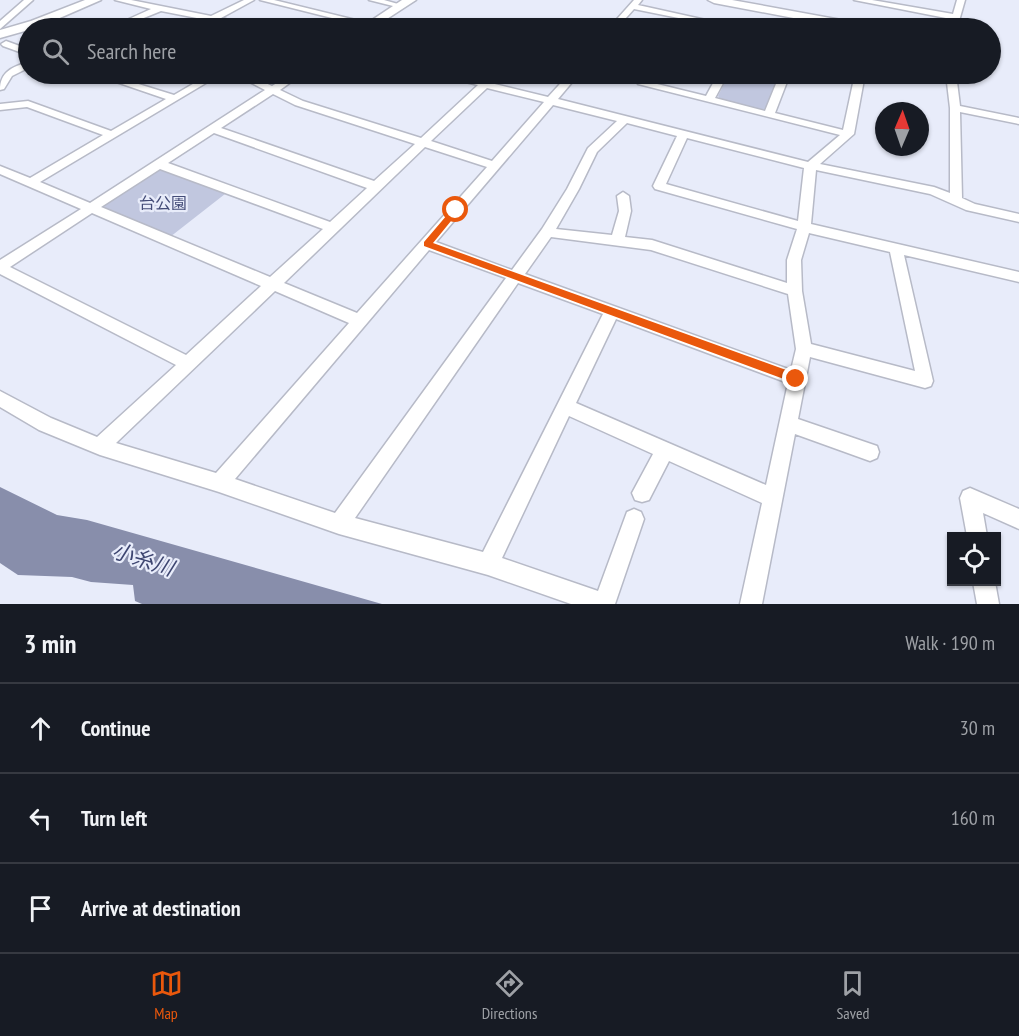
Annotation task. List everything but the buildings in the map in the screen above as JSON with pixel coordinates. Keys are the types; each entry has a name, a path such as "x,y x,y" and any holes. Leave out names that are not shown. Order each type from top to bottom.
{"street":[{"path":"0,26 29,0"},
{"path":"50,18 94,0"},
{"path":"71,18 117,0 214,18 250,0"},
{"path":"264,0 334,18"},
{"path":"373,0 405,3"},
{"path":"714,0 814,18"},
{"path":"858,0 956,17 961,0"},
{"path":"382,18 405,3"},
{"path":"622,18 635,3 687,18"},
{"path":"137,18 158,9"},
{"path":"2,42 18,33"},
{"path":"2,42 18,38"},
{"path":"2,42 18,48"},
{"path":"0,87 9,74 18,70"},
{"path":"130,84 174,98"},
{"path":"30,183 198,84"},
{"path":"260,84 299,103 494,165"},
{"path":"188,363 0,267 281,84"},
{"path":"100,447 485,84 810,166 860,174 924,189 971,207 1019,218"},
{"path":"219,483 565,84"},
{"path":"643,84 848,134"},
{"path":"709,100 718,84"},
{"path":"769,114 781,84"},
{"path":"751,604 804,348 795,291 794,260 804,227 810,166 848,134 858,84"},
{"path":"952,84 955,108 956,200"},
{"path":"0,107 28,104 112,135"},
{"path":"955,108 1019,121"},
{"path":"339,524 547,232 573,189 592,150 626,118"},
{"path":"212,129 375,186"},
{"path":"684,133 659,186 804,227 1019,277"},
{"path":"158,164 331,227"},
{"path":"0,170 358,320"},
{"path":"617,241 626,211 623,196"},
{"path":"547,232 651,245 795,291"},
{"path":"427,244 796,379"},
{"path":"804,348 925,381 896,249"},
{"path":"488,564 611,313"},
{"path":"0,398 45,424 100,447 219,483 339,524 488,564 603,604 634,519"},
{"path":"565,406 772,497"},
{"path":"787,423 870,452"},
{"path":"642,493 665,450"},
{"path":"976,532 970,498 1019,519"},
{"path":"985,586 987,604"}],"green space":[{"path":"724,84 776,84 767,108 761,110 720,99 718,96"},
{"name":"台公園","path":"160,170 225,194 170,237 99,207 152,172"}],"water":[{"name":"小糸川","path":"0,487 57,515 87,520 382,604 142,604 135,601 133,585 91,582 72,577 18,575 0,563"}],"route":[{"path":"456,210 427,244 796,379"}]}
